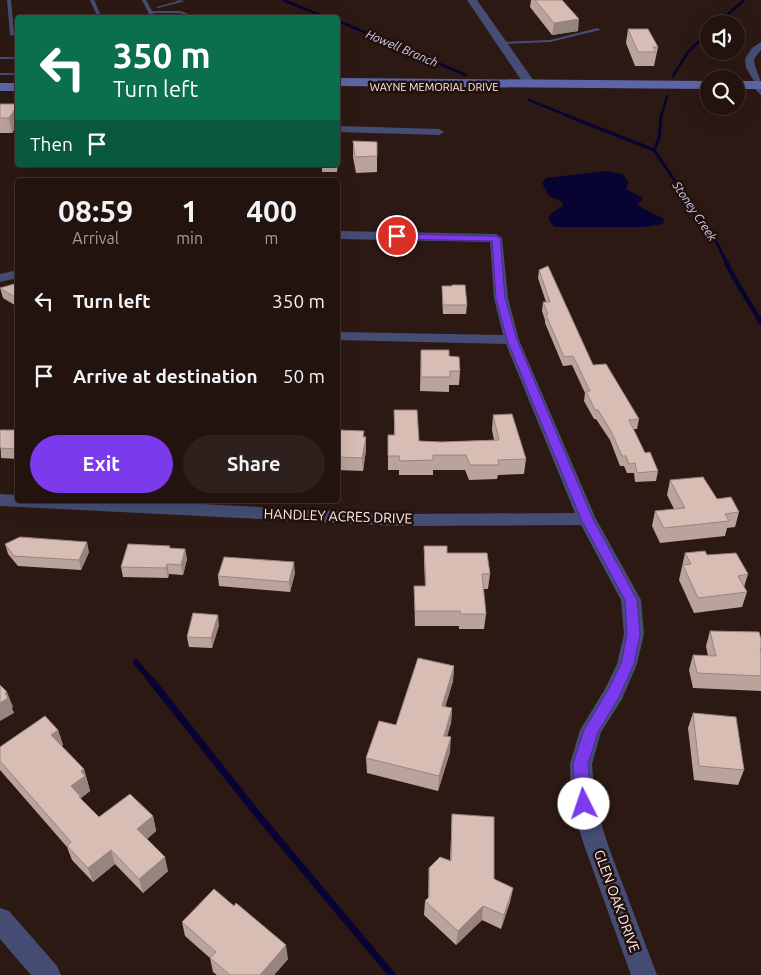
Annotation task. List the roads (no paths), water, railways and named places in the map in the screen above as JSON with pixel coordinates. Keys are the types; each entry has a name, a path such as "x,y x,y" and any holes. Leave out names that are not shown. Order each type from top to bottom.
{"main road":[{"path":"0,80 15,80"},
{"name":"WAYNE MEMORIAL DRIVE","path":"340,82 700,85"},
{"name":"WAYNE MEMORIAL DRIVE","path":"340,87 502,87 530,84"},
{"path":"745,86 759,87"},
{"path":"0,87 15,87"}],"street":[{"path":"472,0 530,84"},
{"path":"759,87 748,60 752,51 761,45"},
{"path":"340,129 440,132"},
{"name":"GLEN OAK DRIVE","path":"340,235 496,238 501,298 512,340 587,519 631,600 634,634 627,664 614,693 591,730 581,764 584,804 597,848 644,975"},
{"path":"0,278 15,275"},
{"path":"340,336 512,340"},
{"name":"HANDLEY ACRES DRIVE","path":"0,500 15,501"},
{"name":"HANDLEY ACRES DRIVE","path":"60,503 399,520 587,519"},
{"path":"0,920 48,975"}],"lane":[{"path":"9,0 8,23 12,35 15,35"},
{"path":"92,0 99,15"},
{"path":"144,0 152,15"},
{"path":"149,10 183,1 179,0"},
{"path":"149,10 181,12 188,15"},
{"path":"502,42 550,41 598,29"},
{"path":"0,74 15,74"}],"waterway":[{"name":"Howell Branch","path":"283,0 320,15"},
{"name":"Stoney Creek","path":"727,15 744,0"},
{"name":"Howell Branch","path":"340,22 466,75"},
{"name":"Stoney Creek","path":"673,76 688,52 700,41"},
{"name":"Stoney Creek","path":"661,117 667,96"},
{"name":"Howell Branch","path":"529,100 571,117"},
{"name":"Howell Branch","path":"568,116 654,150"},
{"name":"Stoney Creek","path":"654,150 659,138 661,116"},
{"name":"Stoney Creek","path":"654,150 718,245 727,264"},
{"name":"Stoney Creek","path":"727,264 761,323"},
{"path":"136,662 152,682"},
{"path":"151,680 258,815 392,975"}]}
